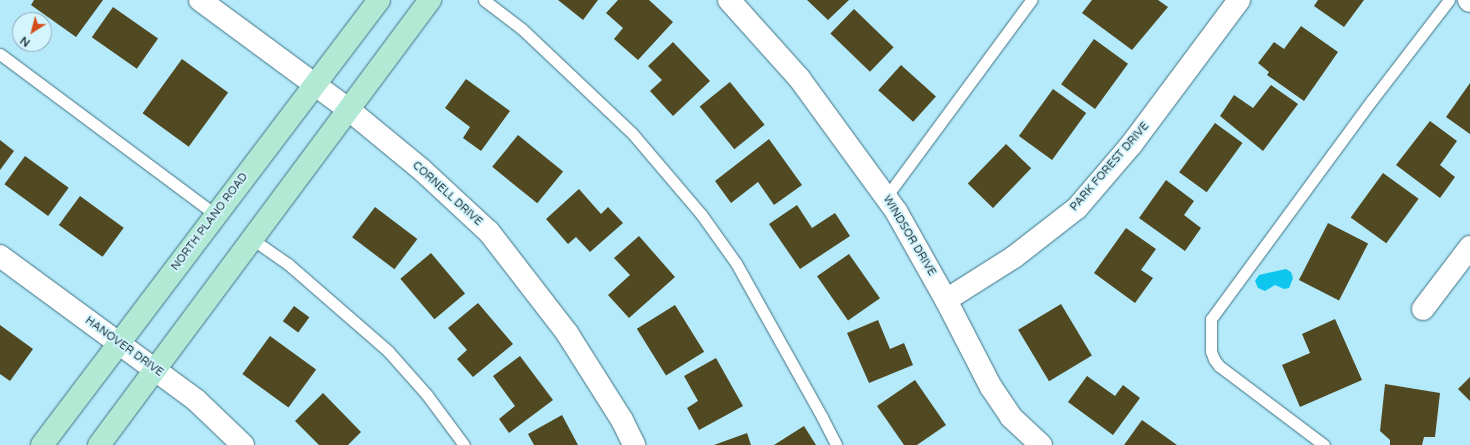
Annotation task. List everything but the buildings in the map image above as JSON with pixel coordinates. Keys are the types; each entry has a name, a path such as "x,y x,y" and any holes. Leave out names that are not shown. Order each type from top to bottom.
{"main road":[{"name":"NORTH PLANO ROAD","path":"42,445 379,0"},
{"path":"99,445 430,0"}],"street":[{"name":"CORNELL DRIVE","path":"200,0 348,109 422,170 488,232 567,333 622,420 634,445"},
{"name":"WINDSOR DRIVE","path":"729,0 798,78 896,211 946,300 995,393 1011,417 1041,445"},
{"name":"PARK FOREST DRIVE","path":"946,300 1014,257 1077,208 1132,145 1239,0"},
{"path":"1423,309 1470,247"},
{"name":"HANOVER DRIVE","path":"0,256 196,400 243,445"}],"lane":[{"path":"484,0 522,30 632,133 701,214 736,263 822,417 836,445"},
{"path":"1324,445 1219,366 1211,351 1211,319 1372,100 1449,0"},
{"path":"886,197 1028,1"},
{"path":"0,54 216,215"},
{"path":"252,239 288,264 388,351 427,395 464,445"}],"water":[{"path":"1286,269 1291,272 1293,278 1289,288 1284,289 1275,285 1265,291 1258,288 1255,281 1259,275"}]}
